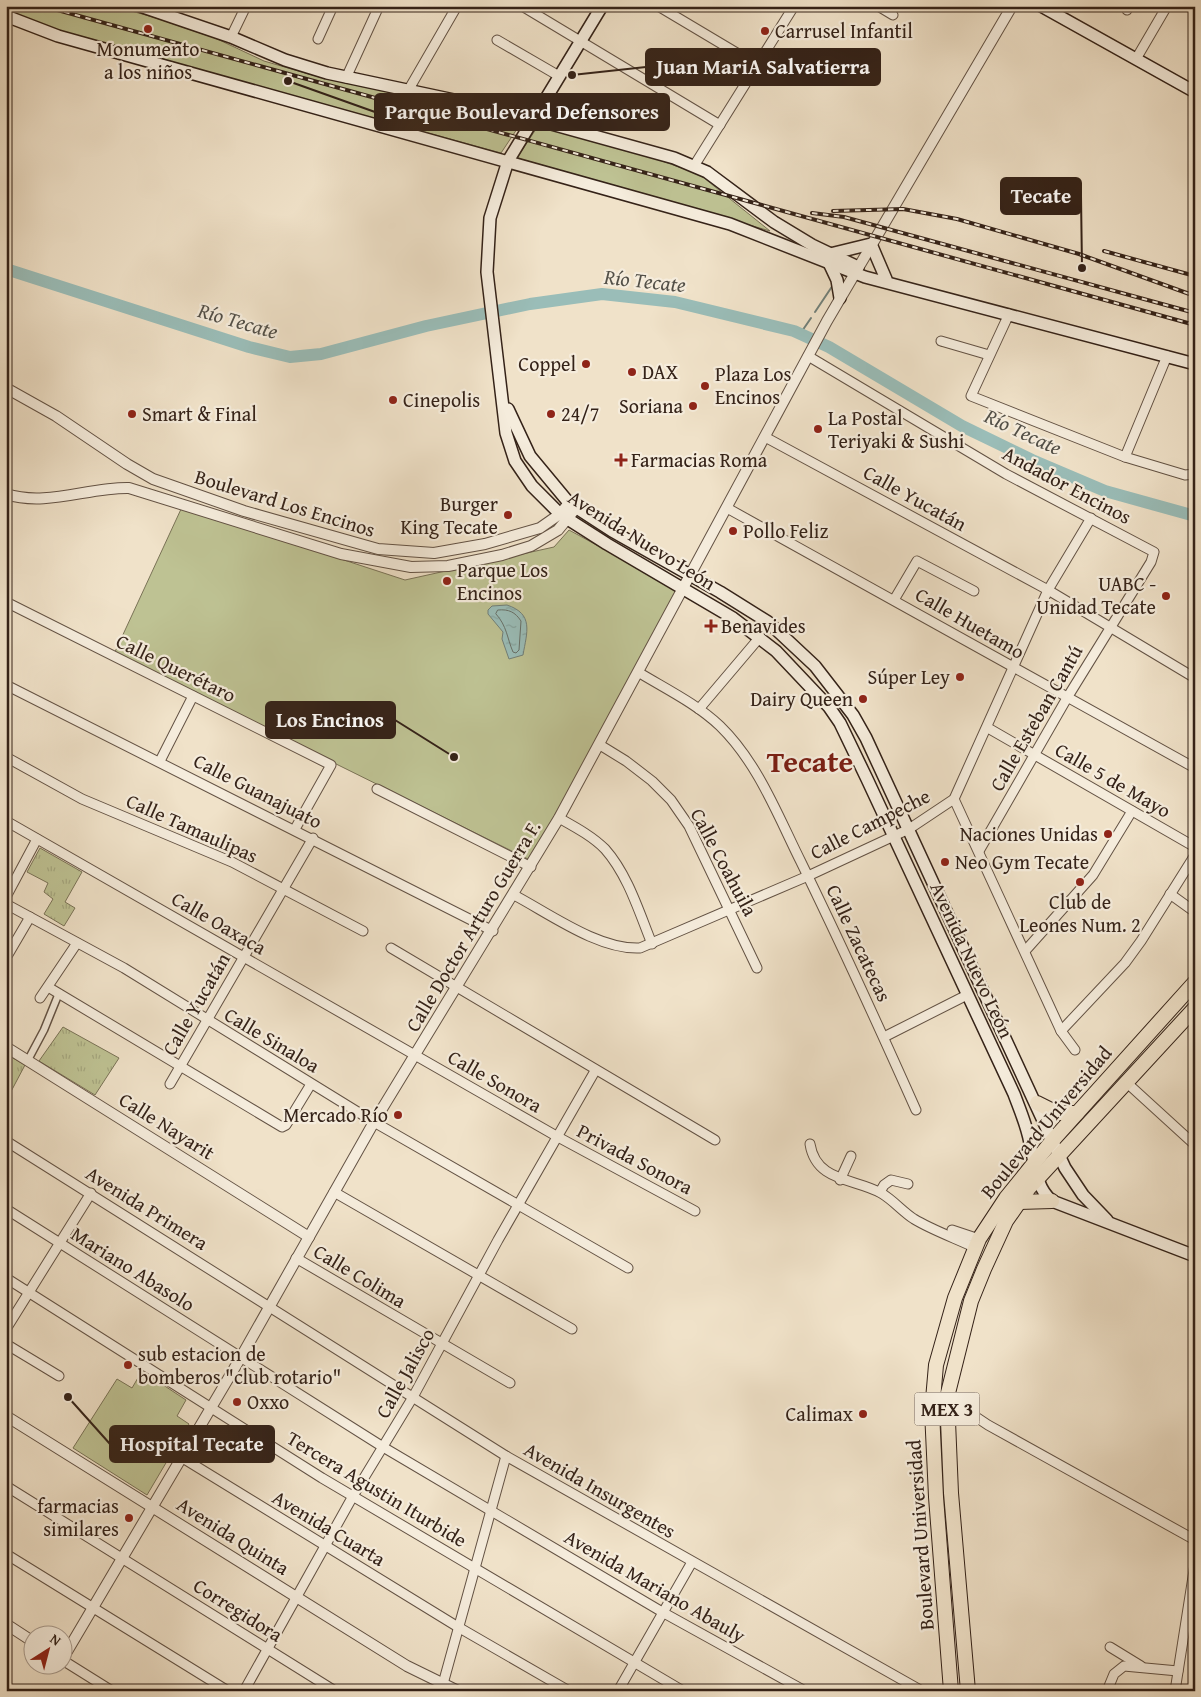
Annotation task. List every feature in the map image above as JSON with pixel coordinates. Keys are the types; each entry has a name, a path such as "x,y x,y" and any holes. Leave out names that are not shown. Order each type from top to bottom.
{"main road":[{"path":"140,6 231,37 285,60 346,78 409,89 533,118 647,149 694,166 718,179 774,222 829,259 837,280 840,298"},
{"path":"504,398 490,294 487,250 490,218 508,161 602,6"},
{"path":"1042,6 1195,92"},
{"path":"6,16 58,36 730,224 898,285 1195,364"},
{"path":"829,259 872,244 886,279"},
{"path":"856,270 886,279 898,285"},
{"name":"Avenida Nuevo León","path":"504,398 530,456 573,506 612,531 768,622 815,666 852,715 864,735 909,829 1059,1156 1074,1183 1110,1223"},
{"name":"Avenida Nuevo León","path":"504,398 506,433 515,460 535,489 564,517 733,618 760,637 796,670 829,707 840,723 1014,1094 1030,1143 1037,1179"},
{"name":"Boulevard Universidad","path":"951,1691 934,1471 933,1388 942,1337 978,1244 1006,1198 1052,1141 1195,982"},
{"name":"Boulevard Universidad","path":"968,1691 951,1493 947,1398 971,1301 995,1241 1019,1202 1037,1179 1195,1008"},
{"path":"1036,1104 1057,1113 1077,1113"},
{"path":"1037,1179 1044,1192 1052,1201"},
{"path":"1019,1202 1052,1201 1195,1256"}],"street":[{"path":"231,37 246,6"},
{"path":"318,39 333,6"},
{"path":"346,78 379,6"},
{"path":"409,89 457,6"},
{"path":"522,6 720,125"},
{"path":"658,6 757,65"},
{"path":"878,6 893,15"},
{"name":"Calle Doctor Arturo Guerra F.","path":"94,1609 181,1457 241,1358 269,1305 374,1122 493,930 559,818 600,745 826,321 1012,6"},
{"path":"1136,59 1167,6"},
{"path":"694,166 790,8"},
{"path":"497,40 559,76"},
{"path":"941,341 989,355 1009,314"},
{"name":"Andador Encinos","path":"989,355 970,393 972,398 1125,458 1194,475"},
{"name":"Andador Encinos","path":"808,356 1006,474 1154,552"},
{"path":"1125,458 1167,356"},
{"name":"Boulevard Los Encinos","path":"6,388 56,416 127,464 153,479 208,499 327,536 378,549 434,553 485,544 529,533 564,517"},
{"name":"Calle Yucatán","path":"765,436 1048,590 1195,678"},
{"name":"Boulevard Los Encinos","path":"6,494 33,499 104,489 129,488 323,548 388,564 448,566 502,555 531,546 550,536 573,506"},
{"name":"Calle Huetamo","path":"727,508 1195,768"},
{"name":"Calle Campeche","path":"514,894 611,945 627,949 640,948 808,876 909,829 954,799 988,728 1012,667 1048,590 1091,518"},
{"path":"323,548 327,536"},
{"name":"Calle Esteban Cantú","path":"979,851 1067,698 1151,562 1154,552"},
{"path":"894,600 917,561 974,591"},
{"name":"Calle Querétaro","path":"7,603 331,765 295,829"},
{"path":"699,709 760,637"},
{"name":"Calle Zacatecas","path":"638,672 699,709 720,726 740,748 756,772 808,876 884,1037 916,1110"},
{"name":"Calle Guanajuato","path":"6,685 493,930"},
{"path":"160,761 193,696"},
{"name":"Calle 5 de Mayo","path":"988,728 1195,847"},
{"name":"Calle Coahuila","path":"600,745 652,780 689,826 731,910 757,968"},
{"name":"Calle Tamaulipas","path":"6,757 82,799 232,862 363,931"},
{"path":"377,788 530,867"},
{"path":"954,799 1061,1031 1075,1050"},
{"path":"1025,951 1093,875 1132,811"},
{"path":"559,818 592,838 615,862 652,944"},
{"name":"Calle Oaxaca","path":"6,821 415,1056"},
{"name":"Calle Yucatán","path":"170,1084 313,838"},
{"path":"6,897 37,839"},
{"path":"1061,1031 1125,963 1195,856"},
{"path":"1170,894 1195,912"},
{"name":"Calle Sinaloa","path":"6,904 124,968 207,1021 374,1122 628,1268"},
{"path":"6,958 30,917"},
{"path":"40,998 77,943"},
{"path":"391,948 595,1071 715,1140"},
{"path":"48,987 181,1065 279,1126 286,1125 311,1084"},
{"path":"28,1060 59,993"},
{"path":"884,1037 967,995"},
{"name":"Calle Nayarit","path":"6,1047 309,1237"},
{"name":"Calle Sonora","path":"415,1056 558,1137"},
{"name":"Calle Jalisco","path":"244,1691 266,1648 352,1496 413,1397 478,1276 595,1071"},
{"path":"1126,1082 1195,1145"},
{"name":"Privada Sonora","path":"558,1137 695,1211"},
{"name":"Avenida Primera","path":"6,1141 269,1305"},
{"path":"810,1144 811,1152 821,1166 840,1180 880,1192 907,1214 926,1218 978,1244"},
{"path":"840,1180 851,1156"},
{"path":"880,1192 884,1185 891,1180 908,1184"},
{"path":"334,1192 572,1329"},
{"path":"6,1329 91,1193"},
{"name":"Mariano Abasolo","path":"6,1209 383,1447"},
{"name":"Calle Colima","path":"296,1258 510,1383"},
{"name":"Tercera Agustin Iturbide","path":"6,1278 212,1406 352,1496 683,1691"},
{"name":"Avenida Insurgentes","path":"269,1305 506,1456 922,1691"},
{"path":"6,1344 59,1376"},
{"path":"933,1388 988,1425 1195,1540"},
{"name":"Avenida Quinta","path":"6,1416 442,1688 458,1691"},
{"name":"Avenida Mariano Abauly","path":"383,1447 664,1613 805,1691"},
{"path":"442,1688 506,1456"},
{"name":"Avenida Cuarta","path":"181,1457 458,1627 569,1691"},
{"name":"Corregidora","path":"6,1486 335,1691"},
{"path":"6,1554 228,1691"},
{"path":"618,1691 692,1562"},
{"path":"1175,1691 1195,1564"},
{"path":"72,1645 94,1609"},
{"path":"6,1624 22,1634"},
{"path":"1110,1647 1144,1667"},
{"path":"72,1666 112,1691"},
{"path":"1107,1691 1110,1680 1118,1668 1124,1666 1178,1671"}],"green space":[{"path":"6,6 113,6 215,38 264,61 312,75 523,120 501,153 45,28 6,11"},
{"path":"538,126 642,154 699,174 770,231 517,158"},
{"path":"182,507 405,580 554,547 569,530 679,590 530,860 114,654"},
{"path":"40,848 82,872 65,902 75,908 64,926 44,914 53,899 44,892 48,883 27,872"},
{"path":"63,1027 119,1058 95,1095 39,1061"},
{"path":"6,1054 25,1065 6,1101"},
{"path":"142,1371 186,1400 177,1416 189,1424 147,1495 73,1448 117,1379 132,1388"}],"water":[{"path":"507,605 521,613 527,625 523,655 509,659 502,639 503,632 488,614 488,610 492,606"}],"waterway":[{"name":"Río Tecate","path":"6,269 249,347 290,357 321,354 426,326 530,304 602,294 675,302 794,331 829,347 962,426 1032,460 1105,491 1195,516"},
{"path":"815,312 833,285"},
{"path":"800,334 811,318"}],"railway":[{"path":"43,6 1195,325"},
{"path":"833,211 903,209 957,219 1079,254 1195,296"},
{"path":"812,213 844,217 1195,313"},
{"path":"1104,251 1195,276"}],"place":[{"name":"Monumento a los niños","path":"148,29"},
{"name":"Carrusel Infantil","path":"765,31"},
{"name":"Juan MariA Salvatierra","path":"572,75"},
{"name":"Parque Boulevard Defensores","path":"288,81"},
{"name":"Tecate","path":"1082,268"},
{"name":"Coppel","path":"586,364"},
{"name":"DAX","path":"632,372"},
{"name":"Plaza Los Encinos","path":"705,386"},
{"name":"Cinepolis","path":"393,400"},
{"name":"Soriana","path":"693,406"},
{"name":"Smart & Final","path":"132,414"},
{"name":"24/7","path":"551,414"},
{"name":"La Postal Teriyaki & Sushi","path":"818,429"},
{"name":"Farmacias Roma","path":"621,460"},
{"name":"Burger King Tecate","path":"508,515"},
{"name":"Pollo Feliz","path":"733,531"},
{"name":"Parque Los Encinos","path":"447,581"},
{"name":"UABC - Unidad Tecate","path":"1166,596"},
{"name":"Benavides","path":"711,626"},
{"name":"Súper Ley","path":"960,677"},
{"name":"Dairy Queen","path":"863,699"},
{"name":"Los Encinos","path":"454,757"},
{"name":"Naciones Unidas","path":"1108,834"},
{"name":"Neo Gym Tecate","path":"945,862"},
{"name":"Club de Leones Num. 2","path":"1080,882"},
{"name":"Mercado Río","path":"398,1115"},
{"name":"sub estacion de bomberos \"club rotario\"","path":"128,1365"},
{"name":"Hospital Tecate","path":"68,1397"},
{"name":"Oxxo","path":"237,1402"},
{"name":"Calimax","path":"863,1414"},
{"name":"farmacias similares","path":"129,1518"}],"district":[{"name":"Tecate","path":"810,762"}]}
